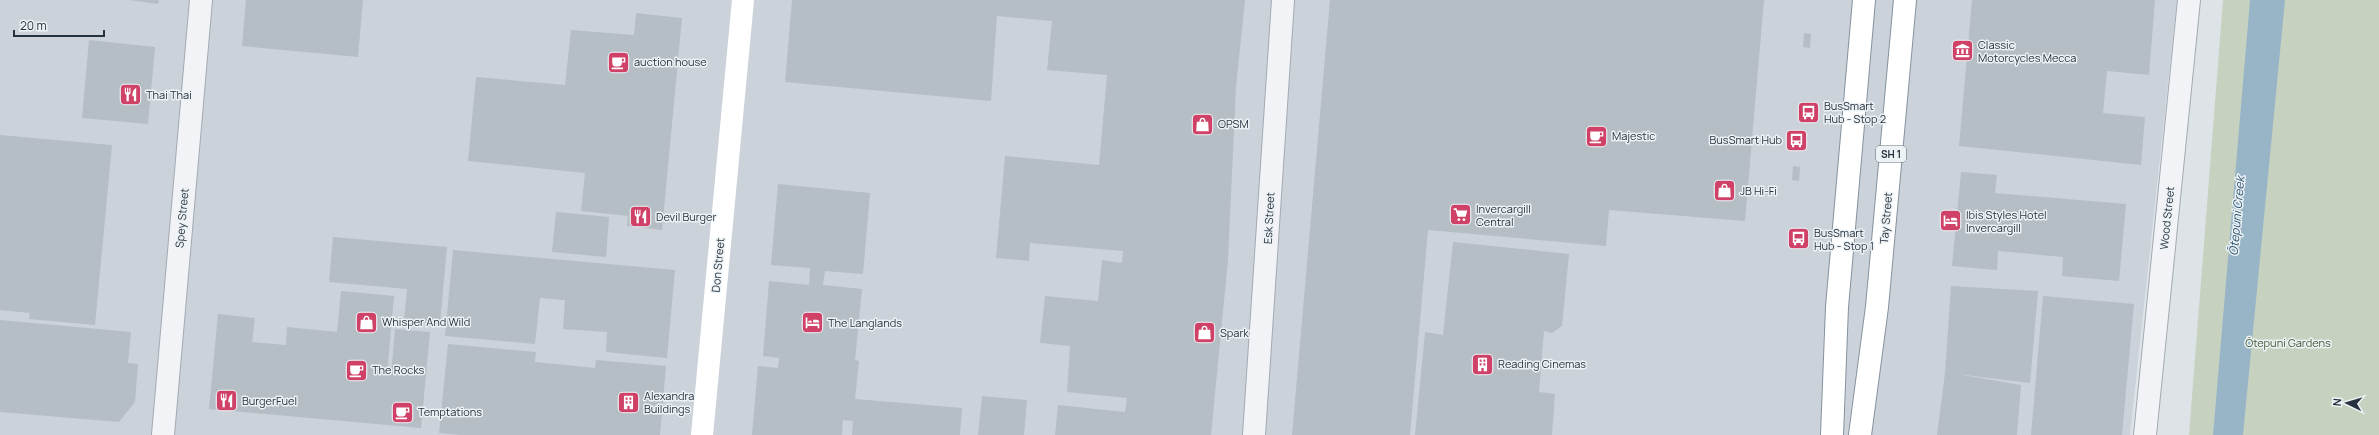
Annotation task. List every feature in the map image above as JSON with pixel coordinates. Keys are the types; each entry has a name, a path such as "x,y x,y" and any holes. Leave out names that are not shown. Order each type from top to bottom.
{"main road":[{"name":"Don Street","path":"702,435 743,0"},
{"path":"1832,435 1837,307 1864,0"},
{"name":"Tay Street","path":"1860,435 1878,307 1905,0"},
{"path":"1818,435 1837,307"},
{"path":"1874,435 1878,307"}],"street":[{"name":"Spey Street","path":"163,435 201,0"},
{"name":"Esk Street","path":"1254,435 1283,0"},
{"name":"Wood Street","path":"2145,435 2189,0"}],"shaded area":[{"path":"0,0 2177,0 2130,435 0,435"}],"green space":[{"name":"Ōtepuni Gardens","path":"2223,0 2379,0 2379,435 2189,435"}],"water":[{"name":"Ōtepuni Creek","path":"2250,0 2285,0 2243,435 2213,435"}],"building":[{"path":"129,0 159,0 158,4"},
{"path":"246,0 363,0 358,57 242,46"},
{"path":"792,0 1245,0 1236,87 1228,260 1211,435 1055,435 1058,405 1125,412 1127,398 1067,392 1070,346 1040,343 1045,296 1098,301 1102,260 1122,263 1123,251 1030,243 1029,261 996,258 1005,156 1099,165 1107,75 1047,70 1052,21 997,16 991,101 785,82"},
{"name":"Invercargill Central","path":"1330,0 1764,0 1745,221 1609,210 1606,246 1428,230 1410,435 1292,435"},
{"path":"1972,0 2155,0 2149,75 2107,71 2103,113 2145,117 2141,165 1959,146"},
{"path":"636,13 682,18 662,230 627,226 628,216 581,211 585,173 468,161 476,77 565,85 571,30 634,35"},
{"path":"1804,33 1811,34 1810,48 1803,47"},
{"path":"89,40 155,47 148,124 82,118"},
{"path":"0,135 112,145 95,325 29,319 30,313 0,310"},
{"path":"1793,166 1800,167 1799,181 1792,180"},
{"path":"1961,172 1997,175 1995,193 2126,204 2119,281 2062,276 2063,257 1998,251 1997,270 1952,266"},
{"name":"The Langlands","path":"778,184 870,193 863,274 825,271 823,285 862,289 855,360 859,361 855,399 962,408 960,435 852,435 853,421 843,420 842,435 752,435 758,366 778,368 779,358 763,356 769,281 809,285 810,268 771,265"},
{"path":"556,212 609,217 606,257 552,252"},
{"path":"333,237 447,247 440,324 404,321 407,289 329,282"},
{"name":"Reading Cinemas","path":"1453,242 1569,254 1562,326 1552,333 1544,331 1539,392 1555,394 1552,435 1415,435 1425,332 1443,335"},
{"path":"453,250 675,270 667,358 606,352 607,332 563,329 565,300 540,298 535,344 445,336"},
{"path":"1951,286 2038,291 2030,383 1957,374 2021,385 2017,435 1937,435 1945,373"},
{"path":"341,291 394,296 387,375 391,375 395,329 430,332 421,428 209,409 218,314 255,318 252,342 286,345 287,327 337,332"},
{"path":"2043,296 2134,304 2122,435 2031,435"},
{"path":"0,320 131,332 128,363 138,364 135,402 119,422 0,412"},
{"path":"448,344 536,352 535,362 595,368 596,360 666,366 660,435 461,435 439,433"},
{"path":"982,396 1027,400 1024,435 978,435"}],"place":[{"name":"Classic Motorcycles Mecca","path":"1963,51"},
{"name":"auction house","path":"619,62"},
{"name":"Thai Thai","path":"131,95"},
{"name":"BusSmart Hub - Stop 2","path":"1809,112"},
{"name":"OPSM","path":"1202,124"},
{"name":"Majestic","path":"1596,136"},
{"name":"BusSmart Hub","path":"1797,140"},
{"name":"JB Hi-Fi","path":"1724,191"},
{"name":"Invercargill Central","path":"1460,215"},
{"name":"Devil Burger","path":"641,217"},
{"name":"Ibis Styles Hotel Invercargill","path":"1951,221"},
{"name":"BusSmart Hub - Stop 1","path":"1798,239"},
{"name":"Whisper And Wild","path":"367,322"},
{"name":"The Langlands","path":"812,323"},
{"name":"Spark","path":"1204,333"},
{"name":"Reading Cinemas","path":"1482,364"},
{"name":"The Rocks","path":"356,370"},
{"name":"BurgerFuel","path":"226,401"},
{"name":"Alexandra Buildings","path":"628,402"},
{"name":"Temptations","path":"402,412"}]}
